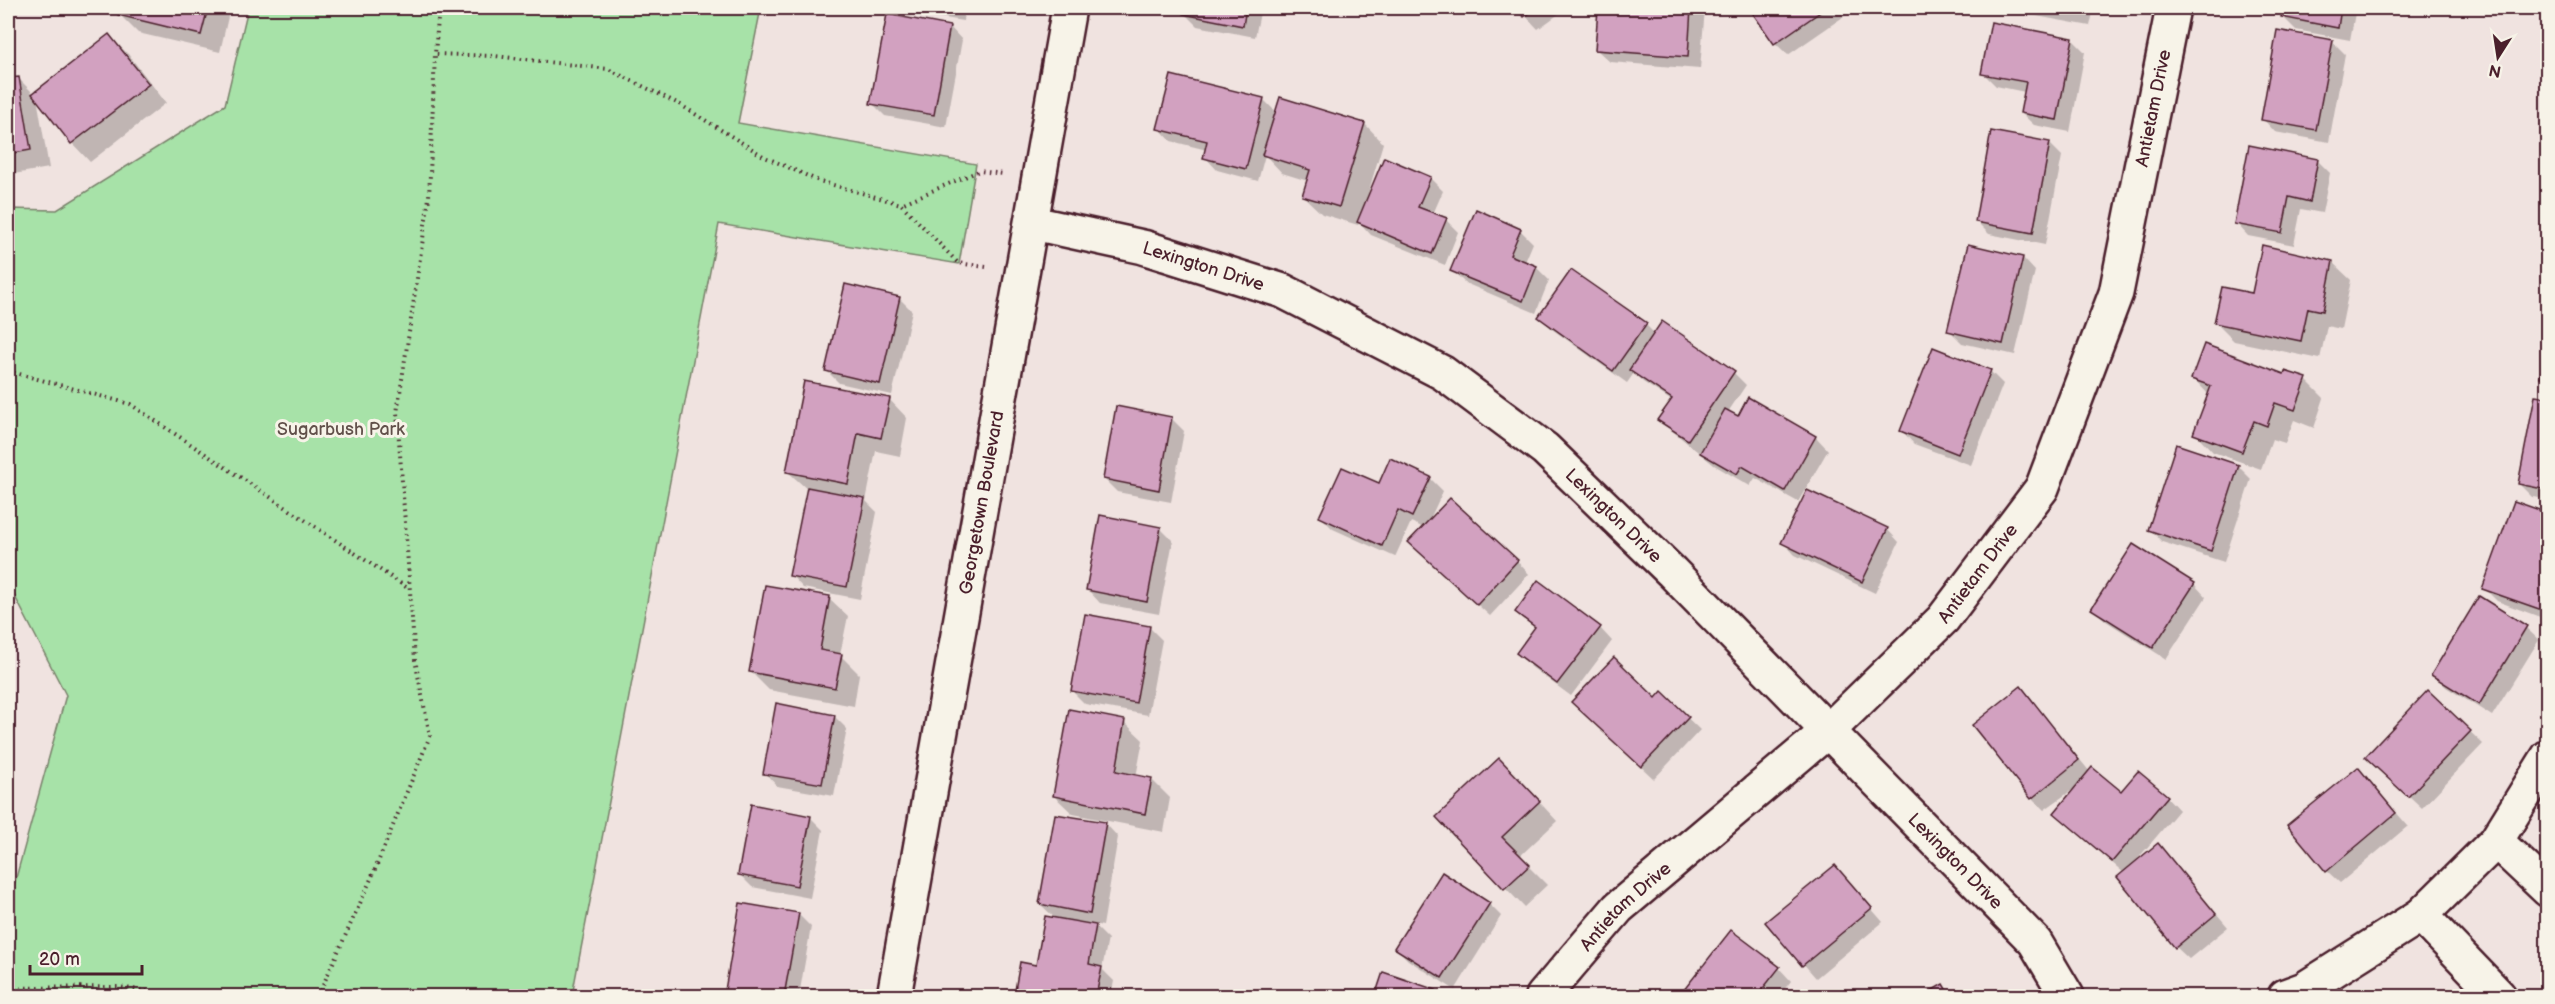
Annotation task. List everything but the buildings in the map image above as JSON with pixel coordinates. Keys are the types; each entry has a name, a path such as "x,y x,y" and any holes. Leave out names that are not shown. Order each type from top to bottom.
{"street":[{"name":"Georgetown Boulevard","path":"894,996 1033,223 1069,8"},
{"name":"Antietam Drive","path":"1543,996 1618,908 1829,730 1943,619 2043,488 2116,293 2173,8"},
{"name":"Lexington Drive","path":"1033,223 1143,247 1283,291 1443,374 1545,449 1672,572 2035,942 2067,996"},
{"path":"2285,996 2304,989 2421,915 2496,841 2547,757"},
{"path":"2496,841 2547,890"},
{"path":"2421,915 2499,996"}],"path":[{"path":"318,996 371,879 430,736 415,660 397,413 429,198 439,8"},
{"path":"435,54 495,56 608,69 679,104 765,157 819,181 901,204 958,263 987,267"},
{"path":"901,204 979,171 1003,174"},
{"path":"8,371 130,404 410,589"},
{"path":"8,988 119,987 178,996"}],"green space":[{"name":"Sugarbush Park","path":"248,8 761,8 738,123 976,164 959,264 719,224 572,996 8,996 8,907 66,695 8,583 8,209 57,210 225,105"}]}
